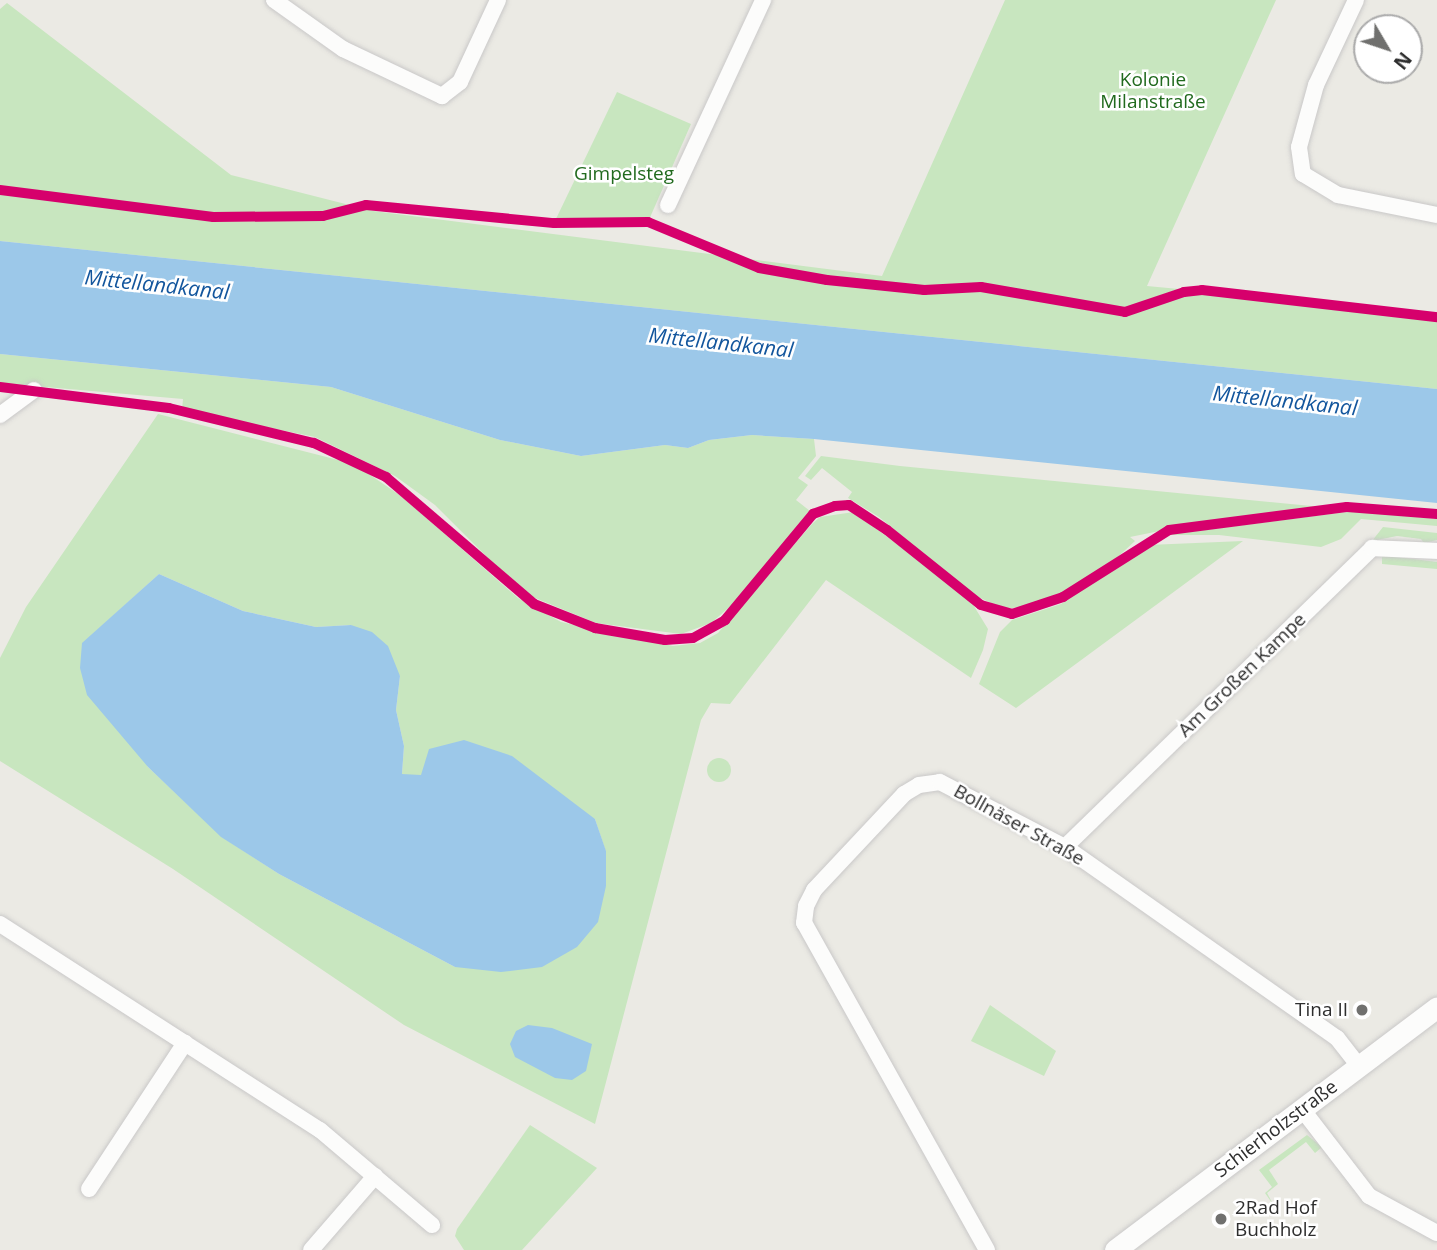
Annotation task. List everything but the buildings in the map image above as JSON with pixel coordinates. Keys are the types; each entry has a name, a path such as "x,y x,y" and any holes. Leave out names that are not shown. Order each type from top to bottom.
{"street":[{"path":"274,0 343,49 442,96 460,82 498,0"},
{"path":"668,205 763,0"},
{"path":"1356,0 1316,85 1299,147 1303,174 1338,195 1437,215"},
{"path":"0,415 34,390"},
{"name":"Am Großen Kampe","path":"1065,847 1373,548 1390,545 1437,551"},
{"name":"Bollnäser Straße","path":"987,1250 804,923 806,906 814,890 904,794 929,780 940,782 1065,847 1337,1038 1359,1066"},
{"path":"0,924 320,1130 432,1225"},
{"name":"Schierholzstraße","path":"1115,1250 1437,1007"},
{"path":"89,1189 185,1042"},
{"path":"1302,1109 1369,1196 1437,1233"},
{"path":"311,1250 375,1176"}],"green space":[{"name":"Kolonie Milanstraße","path":"1005,0 1276,0 1147,286 1437,313 1437,389 0,241 0,9 7,3 231,175 373,211 882,276"},
{"name":"Gimpelsteg","path":"617,92 691,124 648,222 554,223"},
{"path":"0,354 331,387 500,440 581,456 665,445 688,448 709,440 752,435 814,439 816,456 798,478 808,485 796,500 810,511 741,597 711,623 681,634 596,623 523,593 435,505 395,476 315,437 182,410 183,399 0,383"},
{"path":"158,414 354,464 401,496 518,598 561,622 673,646 700,643 718,633 820,517 854,512 969,598 988,629 983,650 971,678 826,580 730,704 711,703 701,720 595,1124 404,1025 173,869 0,761 0,658 26,607","holes":["159,574 243,611 316,627 351,625 400,676 396,710 404,746 402,774 595,819 606,852 606,886 455,967 279,874 222,837 148,767 82,644"]},
{"path":"821,456 1332,508 1209,521 1130,537 1135,541 1110,564 1071,589 1035,605 1004,609 976,596 879,517 848,498 852,492 822,468 811,480 805,476"},
{"path":"1355,511 1437,519 1437,526 1361,519 1341,539 1321,547 1219,535 1165,535"},
{"path":"1383,527 1437,533 1437,540 1424,543 1421,539 1397,536 1372,541"},
{"path":"1243,541 1016,708 979,684 1000,632 1012,620 1061,604 1148,545"},
{"path":"1382,555 1437,562 1437,569 1382,564"},
{"path":"719,758 728,761 731,770 728,779 719,782 710,779 707,770 710,761"},
{"path":"990,1005 1056,1051 1044,1076 971,1041"},
{"path":"530,1125 597,1168 522,1250 464,1250 455,1236 457,1229"},
{"path":"1307,1135 1322,1147 1315,1153 1306,1142 1269,1170 1278,1184 1267,1193 1274,1206 1265,1193 1272,1187 1259,1170"}],"water":[{"name":"Mittellandkanal","path":"0,241 1437,389 1437,503 814,439 752,435 709,440 688,448 665,445 581,456 500,440 331,387 0,354"},
{"path":"159,574 243,611 316,627 351,625 372,632 388,646 400,676 396,710 404,746 402,774 421,775 429,749 464,740 512,756 595,819 606,851 606,886 598,922 577,947 542,967 501,972 455,967 279,874 221,837 148,767 87,695 80,668 82,643"},
{"path":"528,1025 552,1028 592,1044 586,1071 572,1080 555,1078 515,1057 510,1044 516,1031"}],"cycle path":[{"path":"0,190 213,217 323,216 366,205 554,223 648,222 759,268 827,280 924,290 981,287 1125,312 1184,292 1202,290 1437,317"},
{"path":"0,387 169,408 314,443 386,477 534,604 595,628 665,640 693,638 725,620 813,514 835,506 849,505 887,530 981,605 1012,614 1063,597 1169,530 1347,507 1437,514"}],"place":[{"name":"Tina II","path":"1362,1010"},
{"name":"2Rad Hof Buchholz","path":"1221,1219"}]}
